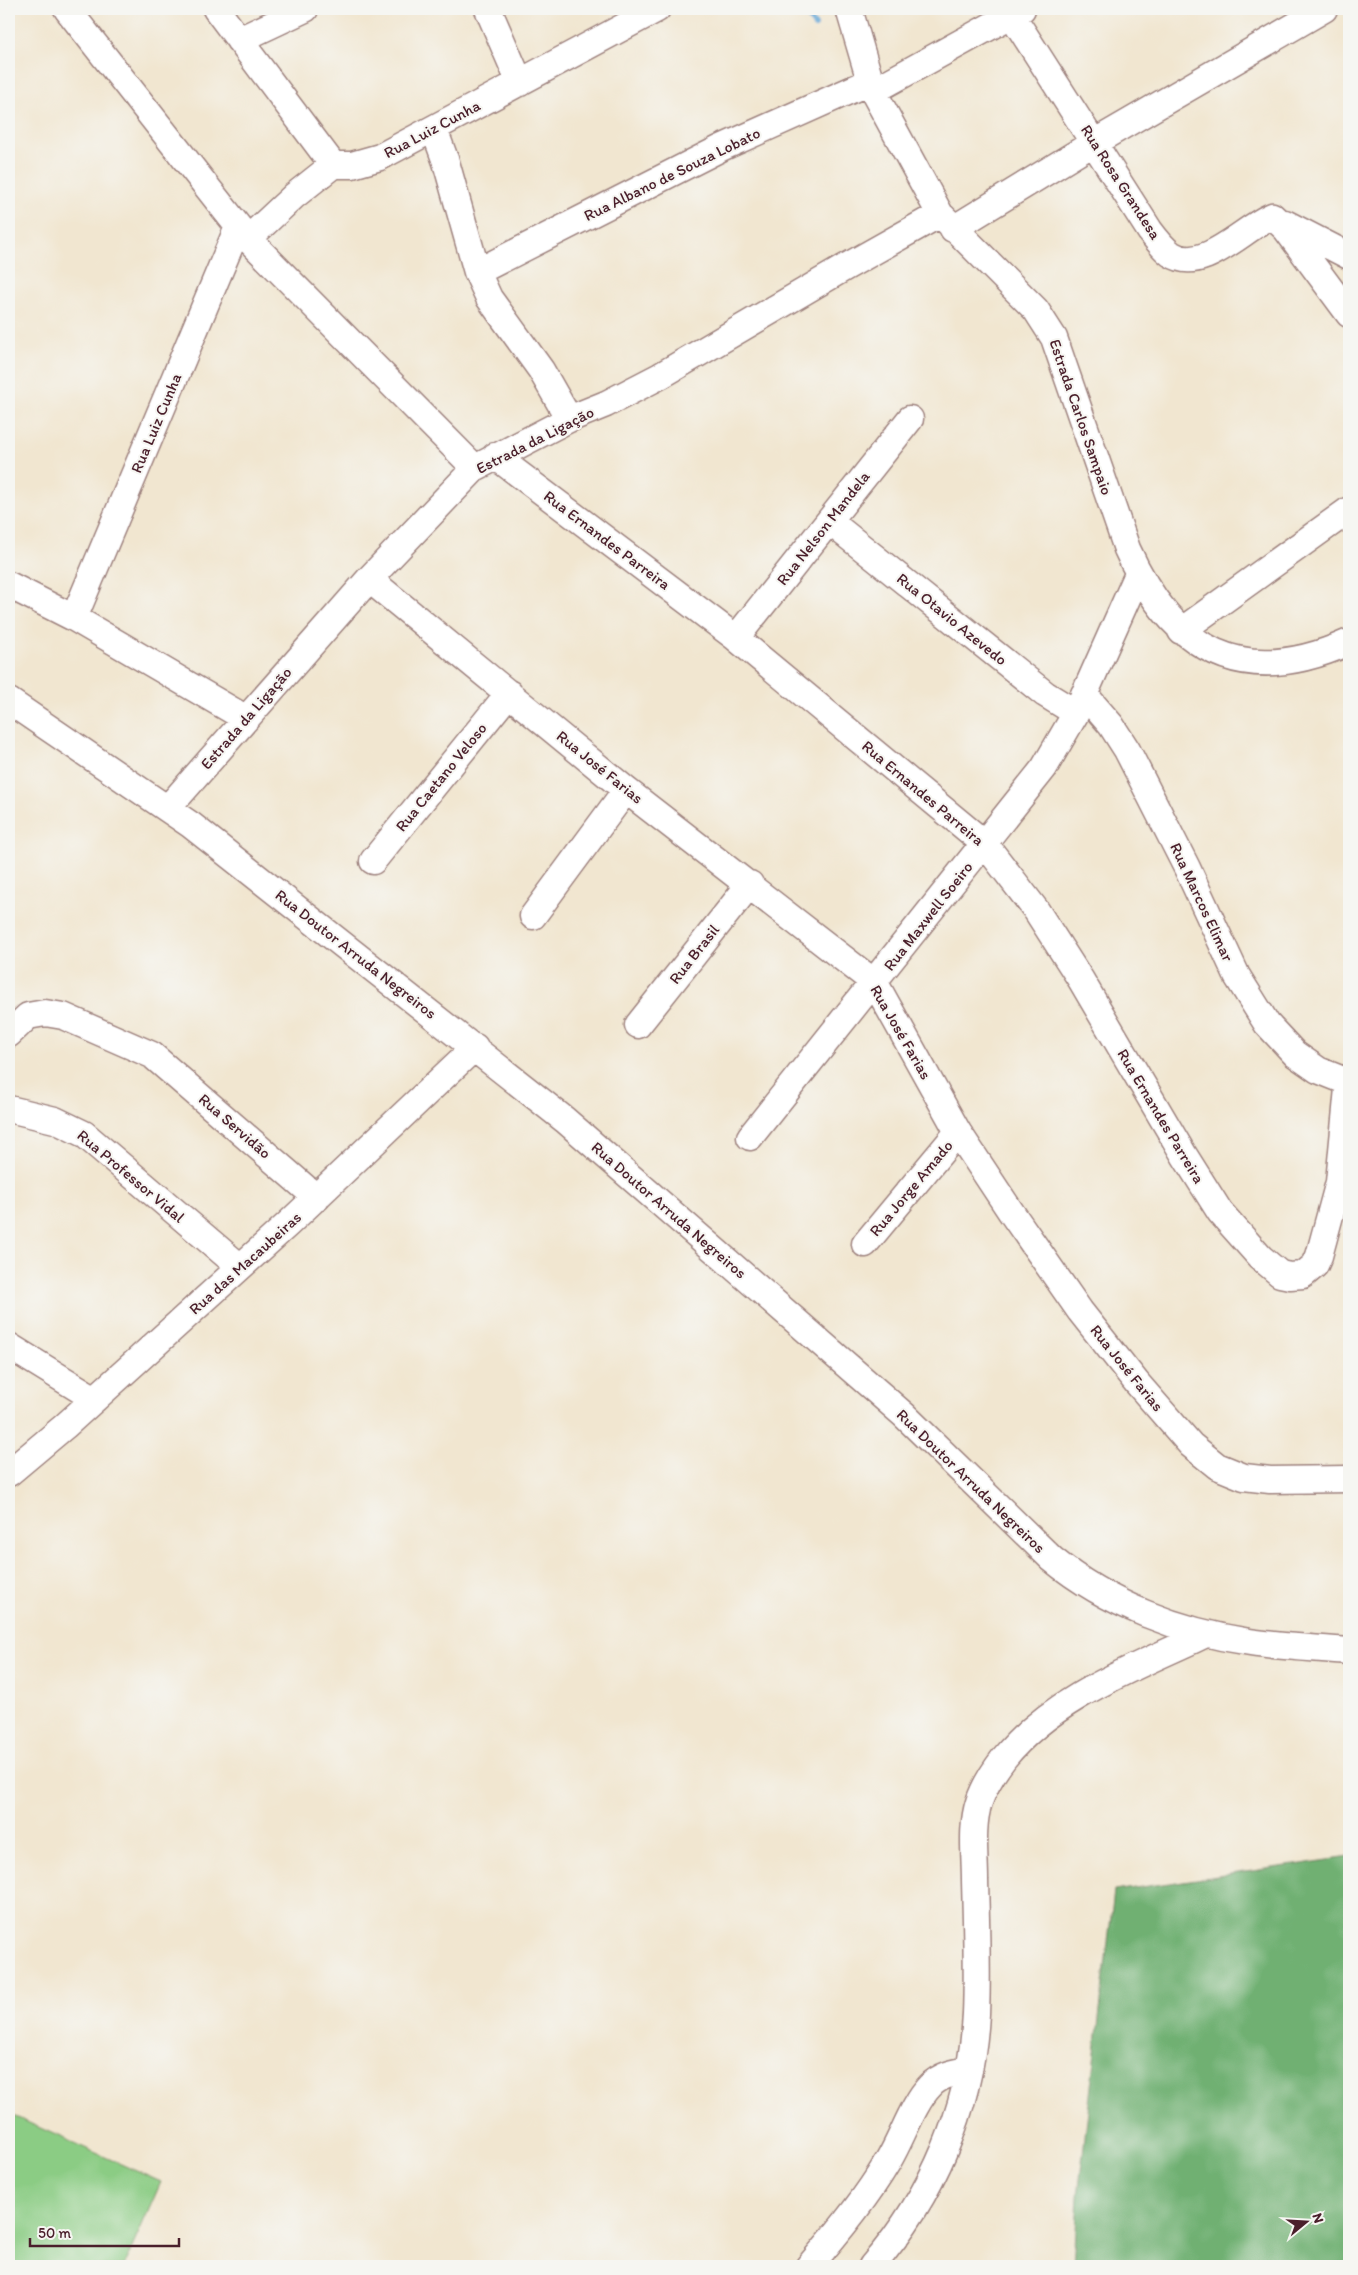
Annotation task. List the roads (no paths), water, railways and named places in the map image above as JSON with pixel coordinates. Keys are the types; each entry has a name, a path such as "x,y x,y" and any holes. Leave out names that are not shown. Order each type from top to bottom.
{"street":[{"path":"66,9 243,233 485,462"},
{"path":"216,9 333,165"},
{"path":"239,40 305,9"},
{"path":"488,9 520,83"},
{"name":"Rua Luiz Cunha","path":"74,618 243,233 333,165 365,163 434,129 657,9"},
{"name":"Estrada Carlos Sampaio","path":"849,9 871,87 946,222 1036,310 1051,331 1116,520 1138,574 1168,617 1181,631 1212,651 1241,661 1273,664 1314,655 1349,642"},
{"name":"Estrada da Ligação","path":"168,808 369,579 485,462 569,419 614,400 660,376 844,268 946,222 1095,142 1324,9"},
{"name":"Rua Albano de Souza Lobato","path":"477,272 721,148 871,87 1014,11"},
{"name":"Rua Rosa Grandesa","path":"1014,11 1150,231 1172,254 1192,259 1206,256 1228,244 1265,219 1272,216 1276,219"},
{"path":"434,129 446,162 477,272 498,313 526,348 569,419"},
{"path":"1276,219 1349,256"},
{"path":"1276,219 1286,229 1349,314"},
{"name":"Rua Nelson Mandela","path":"736,638 910,419"},
{"name":"Rua Ernandes Parreira","path":"485,462 736,638 985,844 1036,910 1081,980 1184,1155 1220,1212 1272,1269 1290,1276 1309,1272 1319,1256 1336,1196 1349,1080"},
{"path":"1181,631 1349,510"},
{"name":"Rua Otavio Azevedo","path":"829,521 1045,694 1080,704"},
{"name":"Rua Maxwell Soeiro","path":"750,1137 875,983 1044,768 1080,704 1138,574"},
{"name":"Rua José Farias","path":"369,579 626,790 750,884 875,983 958,1132 1080,1311 1137,1384 1192,1445 1217,1466 1244,1477 1270,1480 1349,1479"},
{"path":"9,585 74,618 245,718"},
{"name":"Rua Caetano Veloso","path":"373,861 509,693"},
{"name":"Rua Doutor Arruda Negreiros","path":"9,701 168,808 475,1047 565,1120 904,1415 1052,1559 1075,1578 1130,1606 1206,1634 1251,1642 1349,1651"},
{"name":"Rua Marcos Elimar","path":"1080,704 1121,738 1187,868 1238,976 1267,1024 1295,1054 1318,1070 1349,1080"},
{"path":"533,916 626,790"},
{"name":"Rua Brasil","path":"638,1025 750,884"},
{"name":"Rua Servidão","path":"9,1034 28,1016 44,1012 63,1016 152,1055 317,1198"},
{"name":"Rua das Macaubeiras","path":"9,1473 95,1399 317,1198 475,1047"},
{"name":"Rua Professor Vidal","path":"9,1109 55,1120 84,1134 240,1267"},
{"name":"Rua Jorge Amado","path":"865,1244 958,1132"},
{"path":"9,1346 95,1399"},
{"path":"872,2266 905,2222 934,2176 953,2129 968,2070 976,2015 974,1838 979,1803 990,1778 1005,1758 1026,1736 1056,1712 1097,1686 1206,1634"},
{"path":"809,2266 864,2198 888,2161 930,2085 941,2078 968,2070"}],"waterway":[{"path":"802,9 815,26"}]}
